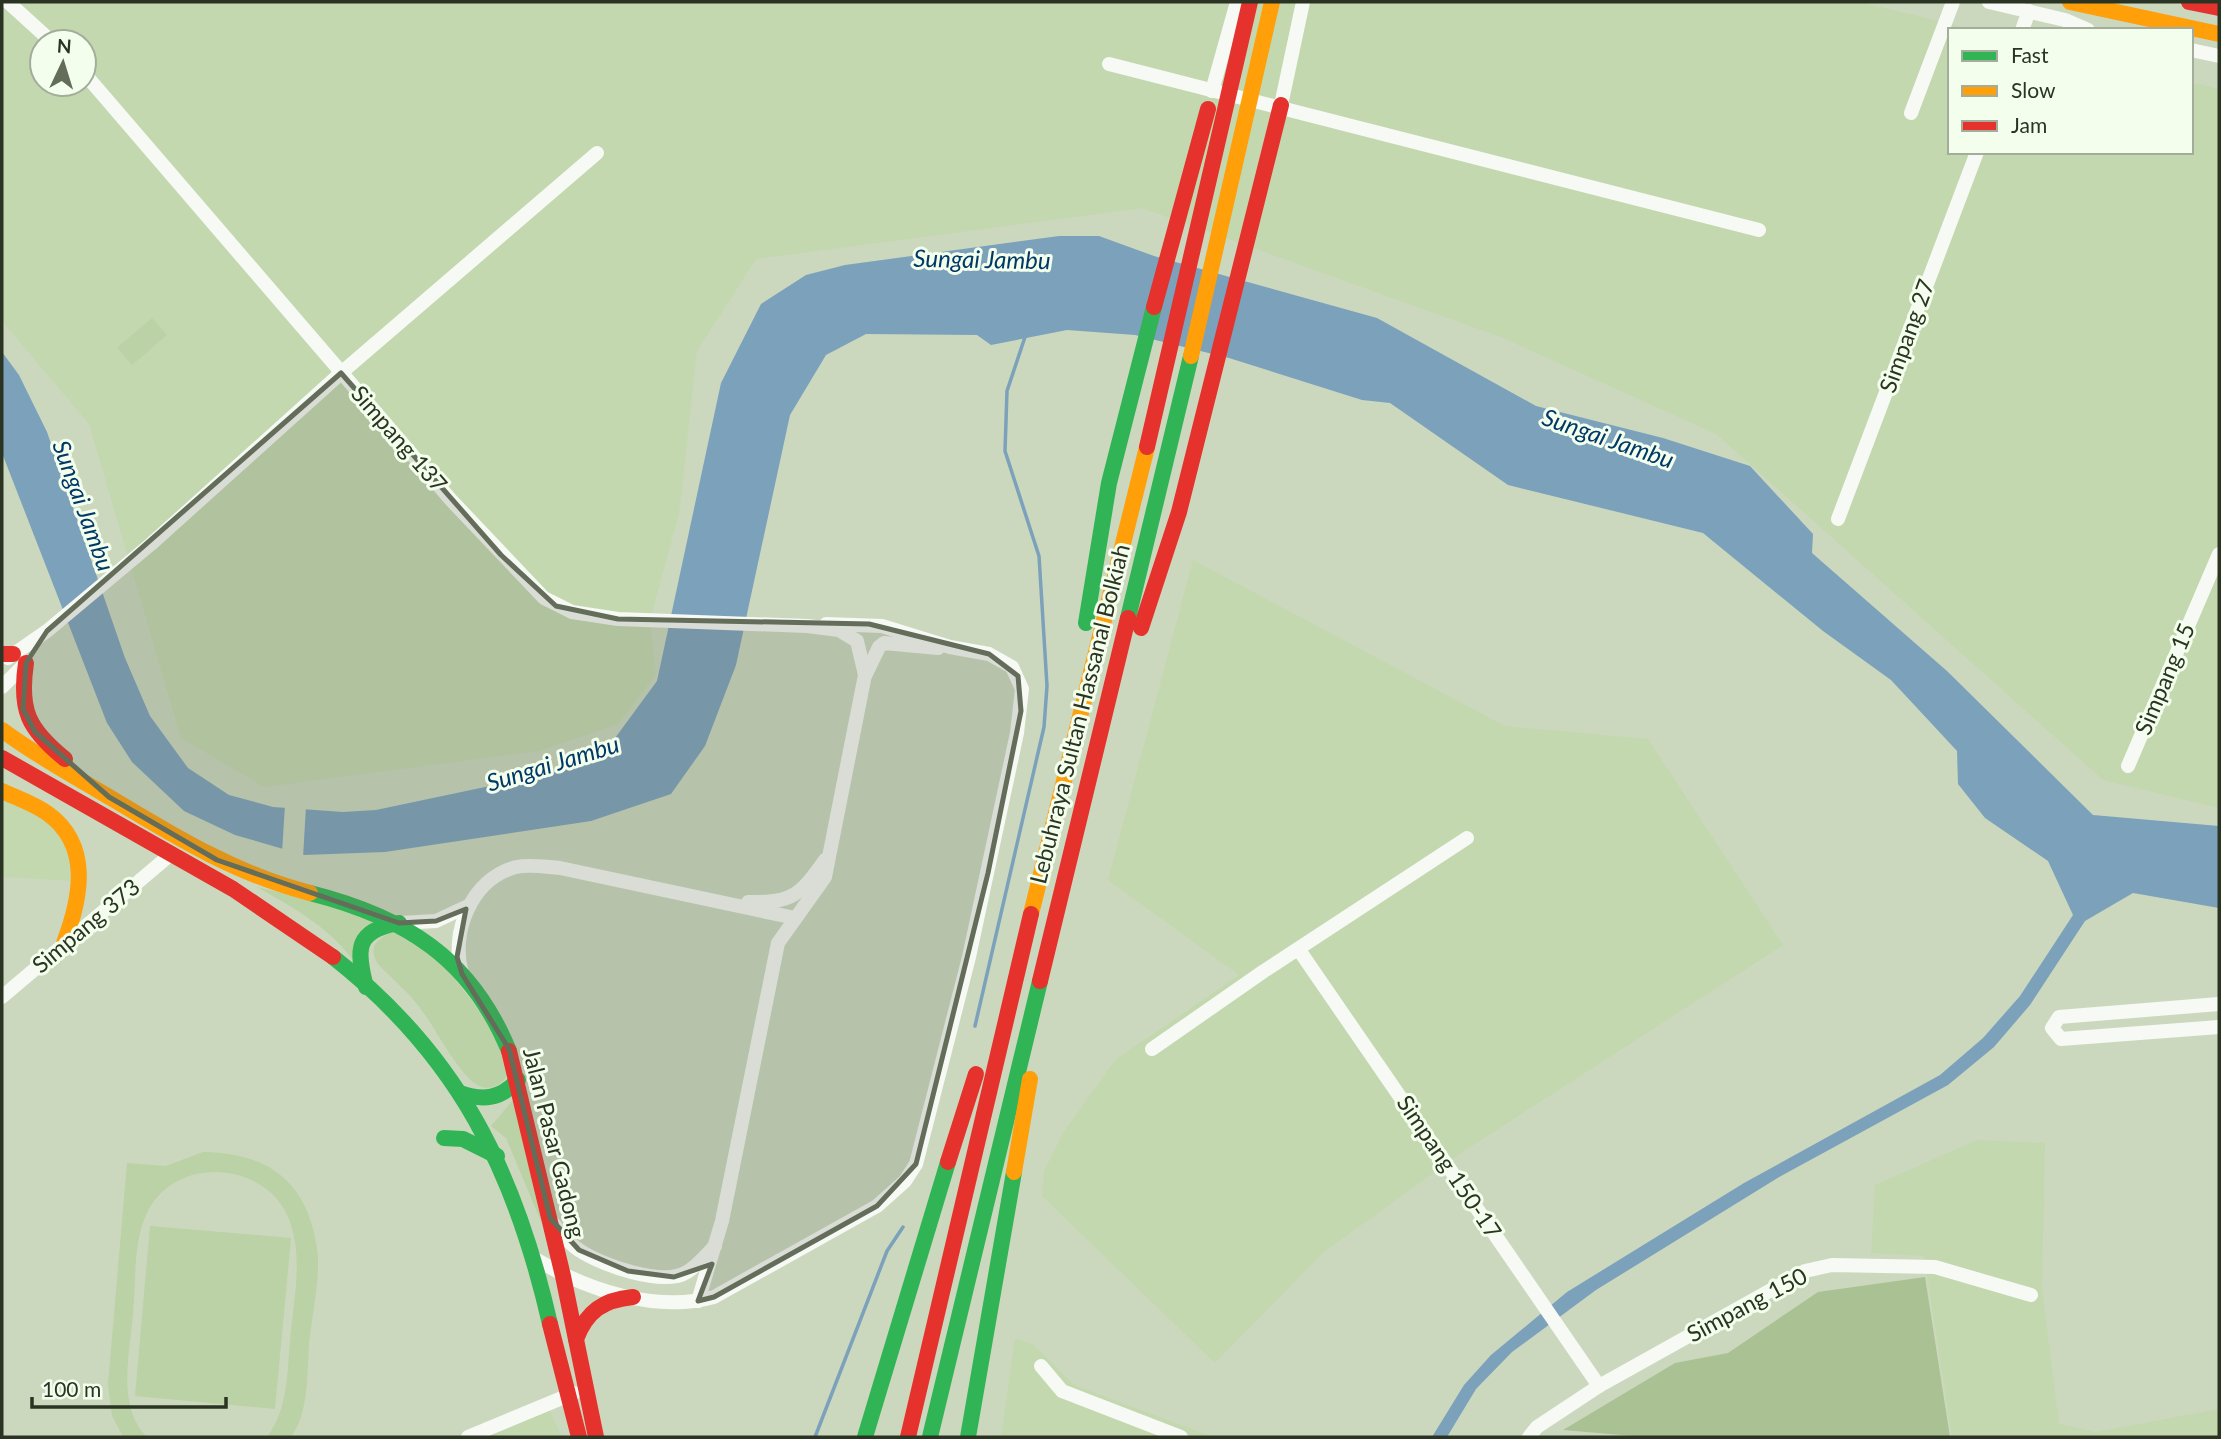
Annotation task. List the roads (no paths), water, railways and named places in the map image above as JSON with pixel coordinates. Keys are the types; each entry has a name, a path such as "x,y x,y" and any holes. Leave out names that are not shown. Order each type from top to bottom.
{"main road":[{"name":"Lebuhraya Sultan Hassanal Bolkiah","path":"908,1437 1070,753 1162,387 1250,2"},
{"name":"Lebuhraya Sultan Hassanal Bolkiah","path":"930,1437 1045,952 1183,392 1272,2"},
{"path":"2070,2 2120,13 2150,25 2173,28"},
{"path":"2189,2 2219,8"},
{"path":"2120,13 2127,28"},
{"path":"2193,31 2219,34"},
{"path":"1070,753 1078,676 1103,517 1181,200 1212,91"},
{"path":"1087,782 1127,675 1179,512 1281,106"},
{"path":"11,658 31,726 48,745 91,777 109,797"},
{"name":"Jalan Pasar Gadong","path":"2,730 217,860 256,877 372,911 399,923 439,951 462,974 496,1020 509,1049 518,1080 563,1276 596,1437"},
{"name":"Jalan Pasar Gadong","path":"2,758 307,937 366,987 425,1049 460,1093 497,1156 537,1260 567,1396 579,1437"},
{"path":"2,791 47,813 72,840 80,859 76,914 64,943"},
{"path":"863,1437 927,1226 1034,902"},
{"path":"366,987 359,950 362,938 379,925 399,923"},
{"path":"970,1437 1030,1077 1045,952"},
{"path":"497,1156 463,1139 444,1138 457,1120 460,1093 486,1100 511,1090 518,1080"},
{"path":"576,1339 587,1314 600,1304 614,1298 633,1297"}],"street":[{"path":"8,2 37,28"},
{"path":"1212,91 1237,2"},
{"path":"1281,106 1303,2"},
{"path":"1911,113 1953,2"},
{"path":"1989,2 2029,11 2082,28"},
{"path":"2023,28 2029,11"},
{"path":"2193,50 2219,56"},
{"path":"1109,64 1759,230"},
{"name":"Simpang 137","path":"98,89 225,233 341,373 501,555 544,598 564,609 593,617 807,626"},
{"path":"2,687 11,658 151,544 341,373 597,153"},
{"name":"Simpang 27","path":"1838,519 1976,154"},
{"name":"Simpang 15","path":"2128,766 2219,554"},
{"path":"807,626 844,622 882,626 950,648"},
{"path":"807,626 850,634 861,649 865,675"},
{"path":"537,1260 563,1276 633,1297 671,1303 698,1301 714,1297 877,1206 894,1193 916,1164 972,945 1021,711 1022,689 1012,667 989,654 884,643 879,647 865,675 825,877 778,943 716,1245 698,1301"},
{"path":"1152,1049 1468,838"},
{"name":"Simpang 373","path":"2,998 170,855"},
{"path":"712,902 773,903 787,900 805,888 828,856"},
{"path":"399,923 436,921 470,905 497,877 515,867 537,865 795,918"},
{"path":"462,974 457,940 470,905"},
{"name":"Simpang 150-17","path":"1299,950 1599,1386"},
{"path":"2219,1004 2059,1017 2052,1028 2062,1039 2219,1027"},
{"path":"550,1218 564,1237 579,1250 603,1263 652,1276 674,1277 687,1272 716,1245"},
{"name":"Simpang 150","path":"1529,1437 1537,1427 1599,1386 1805,1271 1832,1265 1935,1267 2031,1295"},
{"path":"1041,1366 1062,1391 1181,1437"},
{"path":"468,1437 586,1389"}],"water":[{"name":"Sungai Jambu","path":"1059,236 1099,236 1154,256 1377,318 1536,406 1663,438 1750,466 1813,534 1812,553 1947,671 2093,815 2219,826 2219,908 2133,893 2085,921 2030,1005 1994,1047 1948,1085 1781,1176 1596,1290 1512,1352 1476,1389 1447,1437 1432,1437 1464,1385 1491,1355 1567,1292 1744,1183 1940,1075 1983,1038 2020,996 2073,915 2048,861 1985,818 1958,784 1957,751 1891,680 1823,631 1703,533 1508,485 1390,403 1362,400 1229,358 1135,335 1067,330 991,345 977,335 866,334 826,355 790,415 736,665 705,746 671,794 591,821 385,852 304,855 235,835 184,811 132,762 107,723 2,453 2,352 19,375 47,432 125,658 150,716 188,768 229,795 273,807 343,812 376,810 565,770 607,749 657,681 721,383 761,304 806,275 845,265"}],"waterway":[{"path":"975,1026 1044,727 1047,686 1039,556 1005,451 1007,391 1025,337"},
{"path":"815,1437 887,1251 903,1227"}]}
